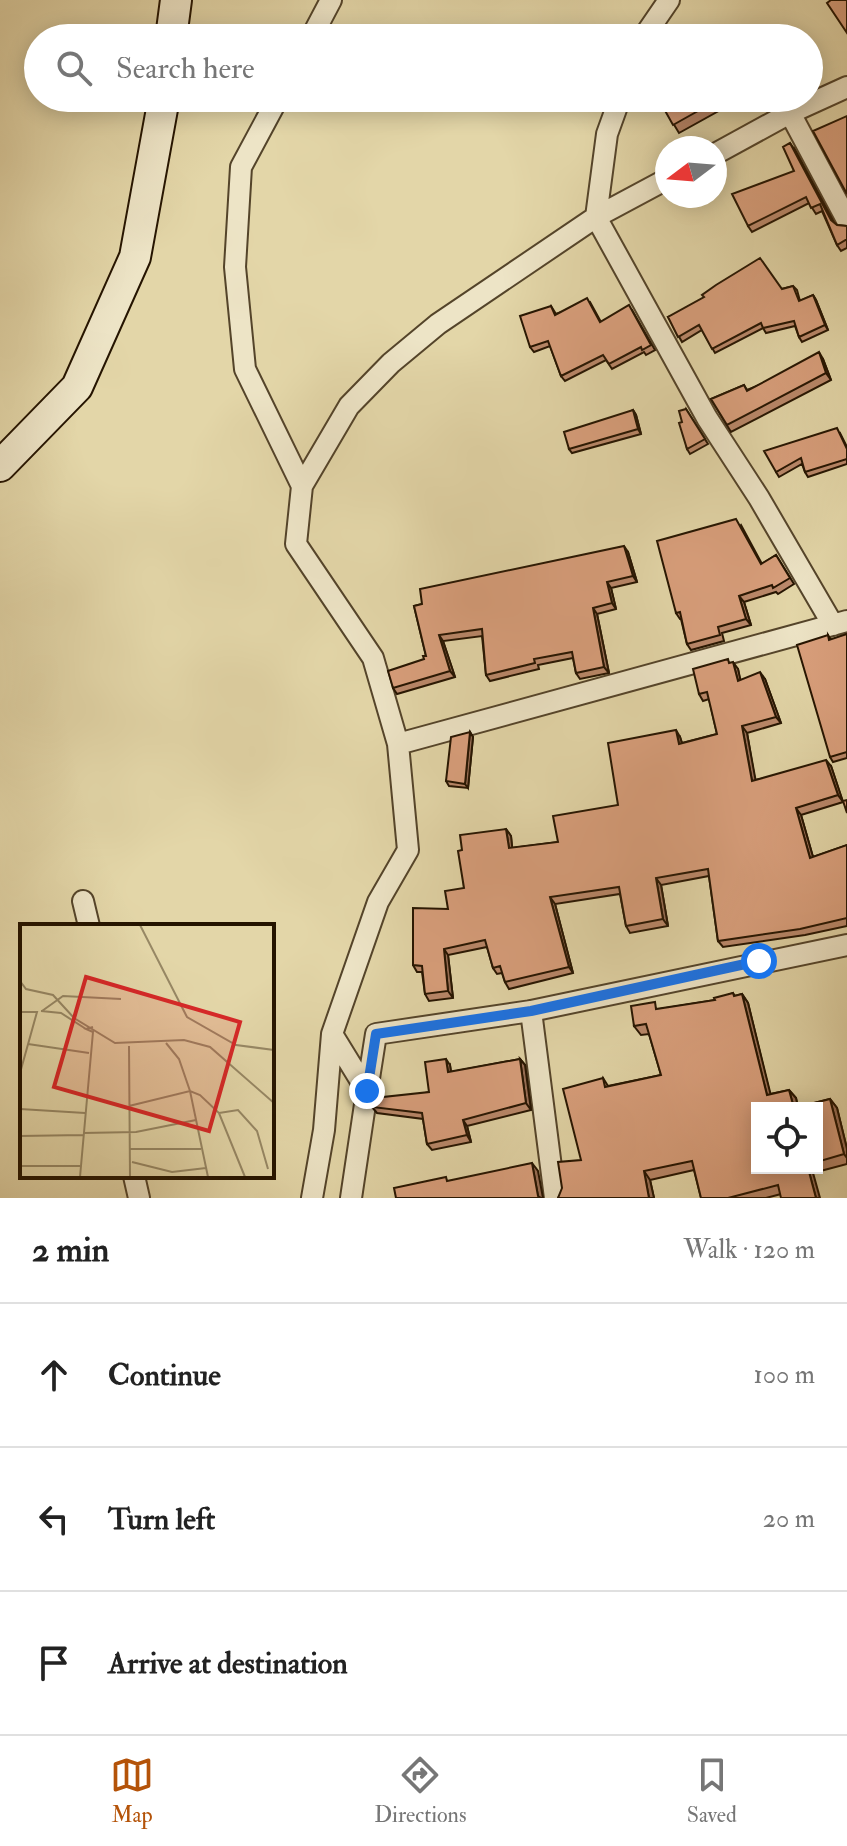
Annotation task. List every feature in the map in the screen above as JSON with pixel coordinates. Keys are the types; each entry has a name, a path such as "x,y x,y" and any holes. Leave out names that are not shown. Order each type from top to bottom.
{"main road":[{"path":"173,24 176,0"},
{"path":"0,466 77,387 135,257 161,112"}],"street":[{"path":"318,24 331,0"},
{"path":"653,24 669,0"},
{"path":"823,98 847,87"},
{"path":"270,112 241,167 235,267 245,369 302,486"},
{"path":"398,744 840,623 700,406 596,217 607,134 615,112"},
{"path":"727,147 790,113 847,220"},
{"path":"312,1198 324,1130 332,1034 378,902 408,850 398,744 373,658 296,544 302,486 349,406 391,363 438,324 596,217 655,185"},
{"path":"83,901 89,924"},
{"path":"351,1198 376,1034 531,1011 847,945"},
{"path":"531,1011 555,1198"},
{"path":"332,1034 367,1091"},
{"path":"134,1178 139,1198"}],"building":[{"path":"847,0 847,33 827,3"},
{"path":"666,112 696,112 673,125"},
{"path":"847,116 847,194 813,131"},
{"path":"790,143 831,220 837,225 847,226 847,239 837,245 820,204 811,208 806,197 748,226 732,194 794,171 783,147"},
{"path":"760,258 782,289 793,286 799,301 813,295 825,325 799,337 794,321 763,328 761,323 712,349 699,325 678,337 668,317 704,297 702,295 716,285"},
{"path":"587,298 600,322 629,305 651,345 609,364 603,355 561,376 548,341 530,347 520,316 551,306 555,315"},
{"path":"819,352 826,373 727,425 711,399 744,385 747,391"},
{"path":"686,409 705,439 687,449 679,423 682,422 679,411"},
{"path":"633,410 638,429 569,449 564,432"},
{"path":"837,428 847,449 847,459 805,472 801,458 776,472 764,451"},
{"path":"736,519 761,564 776,555 790,578 773,588 772,585 739,596 746,619 718,627 720,635 687,644 657,541"},
{"path":"624,546 633,576 607,582 612,603 593,608 604,667 576,673 572,652 534,659 535,663 486,675 482,629 439,635 450,671 393,688 388,671 426,656 414,606 422,604 420,589"},
{"path":"847,634 847,752 830,757 797,645 828,635 829,640"},
{"path":"728,659 729,663 733,662 738,681 760,672 776,717 742,726 752,781 826,760 838,795 796,808 810,858 847,845 847,918 800,929 718,941 708,869 656,878 663,919 626,926 619,887 550,897 569,967 505,982 500,966 493,968 485,940 444,949 448,991 425,994 422,966 413,965 413,908 448,909 445,891 464,888 458,851 462,850 460,835 506,829 509,848 558,842 553,816 618,805 608,743 676,730 679,744 717,734 707,692 699,694 693,669"},
{"path":"470,732 465,784 446,781 451,737"},
{"path":"742,994 767,1095 789,1090 792,1102 751,1102 751,1174 810,1174 816,1198 781,1198 778,1185 728,1198 701,1198 692,1161 644,1171 649,1198 558,1198 562,1188 558,1162 581,1160 563,1089 603,1078 605,1087 661,1075 646,1024 634,1026 631,1006 655,1002 656,1009"},
{"path":"446,1059 448,1072 520,1059 526,1103 463,1120 467,1135 427,1144 422,1113 372,1107 374,1098 429,1092 425,1062"},
{"path":"830,1099 844,1154 823,1160 823,1102 818,1102"},
{"path":"532,1163 538,1196 541,1198 396,1198 394,1188 446,1177 447,1181"}],"route":[{"path":"367,1091 376,1034 531,1011 759,961"}]}
